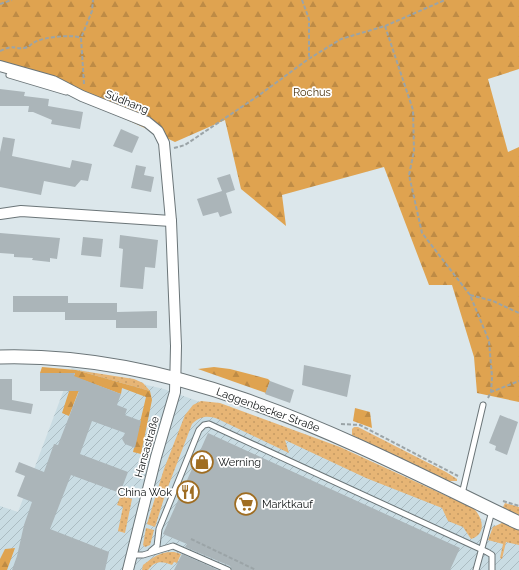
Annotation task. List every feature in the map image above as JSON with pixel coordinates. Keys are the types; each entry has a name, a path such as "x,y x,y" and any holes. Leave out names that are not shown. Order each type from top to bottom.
{"street":[{"name":"Südhang","path":"0,66 53,81 82,96 147,122 158,131 164,142 166,150 171,221 176,378"},
{"path":"0,214 21,211 171,221"},
{"name":"Laggenbecker Straße","path":"0,357 58,357 122,366 176,378 229,394 307,423 357,444 519,523"},
{"name":"Hansastraße","path":"128,570 156,457 176,392 176,378"}],"lane":[{"path":"9,75 82,96"},
{"path":"462,495 483,405"},
{"path":"151,552 157,546 160,529 199,430 204,425 209,424 492,555 492,570"},
{"path":"476,570 480,550 492,510"},
{"path":"132,555 143,554 173,546 228,570"}],"path":[{"path":"0,4 12,0"},
{"path":"82,96 84,84 81,38 92,11 93,0"},
{"path":"302,0 309,18 309,58"},
{"path":"166,150 185,145 258,96 309,58 341,39 385,26 445,0"},
{"path":"385,26 413,110 414,151 409,175 422,233 470,295 489,341 492,377 491,392 483,405"},
{"path":"0,51 10,46 23,48 36,41 59,37 75,35 81,38"},
{"path":"470,295 493,301 519,313"},
{"path":"491,392 519,381"},
{"path":"191,539 256,570"},
{"path":"198,549 200,543"}],"shaded area":[{"path":"72,368 164,389 320,445 519,536 519,570 0,570 0,506 18,512"},
{"path":"76,370 134,379 143,383 150,391"},
{"path":"201,401 220,403 340,447 473,508 481,520 481,529 476,537 471,539 463,527 448,521 442,508 366,478 285,440 289,453 211,417 198,419 192,424 166,492 155,527 147,524 164,469 185,415 193,405"},
{"path":"354,427 358,427 446,472 457,479 457,481 446,481 352,435 352,429"},
{"path":"121,495 132,499 125,533 118,531 123,507 117,505"},
{"path":"505,503 519,507 519,518 502,509"},
{"path":"504,522 519,530 519,545 506,542 502,559 500,558 503,544 488,540 493,527"},
{"path":"146,528 154,530 150,545 145,547 143,545"},
{"path":"165,552 181,554 177,563 174,562 172,565 159,562 153,564 148,570 142,570 143,565 154,557"}],"green space":[{"name":"Rochus","path":"0,0 519,0 519,69 488,79 508,152 519,147 519,402 477,393 474,357 452,285 429,285 384,167 282,195 286,226 241,189 225,120 175,142 0,61"},
{"path":"42,367 76,370 150,391 152,400 141,454 133,452 146,397 122,388 121,394 83,380 69,416 62,413 75,373 40,373"},
{"path":"214,367 230,369 268,379 270,381 266,393 198,369"},
{"path":"355,408 370,412 372,428 353,421"},
{"path":"15,548 7,570 0,570 0,559 5,549"}],"building":[{"path":"0,89 25,92 24,96 49,99 48,106 83,112 80,129 51,124 52,120 33,112 28,112 29,106 0,106"},
{"path":"121,129 139,137 132,153 113,146"},
{"path":"3,137 15,139 12,156 70,168 72,160 92,164 88,181 81,180 75,187 44,181 41,195 0,187 0,152"},
{"path":"136,165 146,167 144,175 154,177 151,192 131,188"},
{"path":"230,174 235,190 226,193 232,213 220,217 218,212 203,216 197,199 222,191 217,178"},
{"path":"0,233 60,238 57,259 50,258 50,262 32,260 33,258 14,257 14,254 0,253"},
{"path":"120,235 158,240 155,268 145,267 143,289 120,287 123,249 119,248"},
{"path":"83,237 103,239 101,257 81,255"},
{"path":"13,296 68,296 68,303 117,303 117,312 157,311 157,328 116,328 116,320 65,320 65,312 13,312"},
{"path":"304,365 351,375 347,397 302,385"},
{"path":"40,373 75,373 74,376 121,394 117,405 127,409 125,415 141,421 135,448 125,444 122,439 125,433 92,421 80,454 128,472 120,493 71,475 50,529 109,552 105,570 12,570 32,502 17,496 25,476 15,472 19,462 44,472 54,444 58,445 79,391 40,391"},
{"path":"0,379 12,379 12,400 33,404 31,414 0,409"},
{"path":"270,381 294,390 290,403 265,394"},
{"path":"500,415 518,422 507,455 495,450 496,446 489,443"},
{"path":"208,433 460,548 450,570 232,570 230,566 185,547 187,544 163,534"},
{"path":"182,554 218,570 174,570"}],"place":[{"name":"Werning","path":"202,462"},
{"name":"China Wok","path":"188,492"},
{"name":"Marktkauf","path":"246,504"}]}
